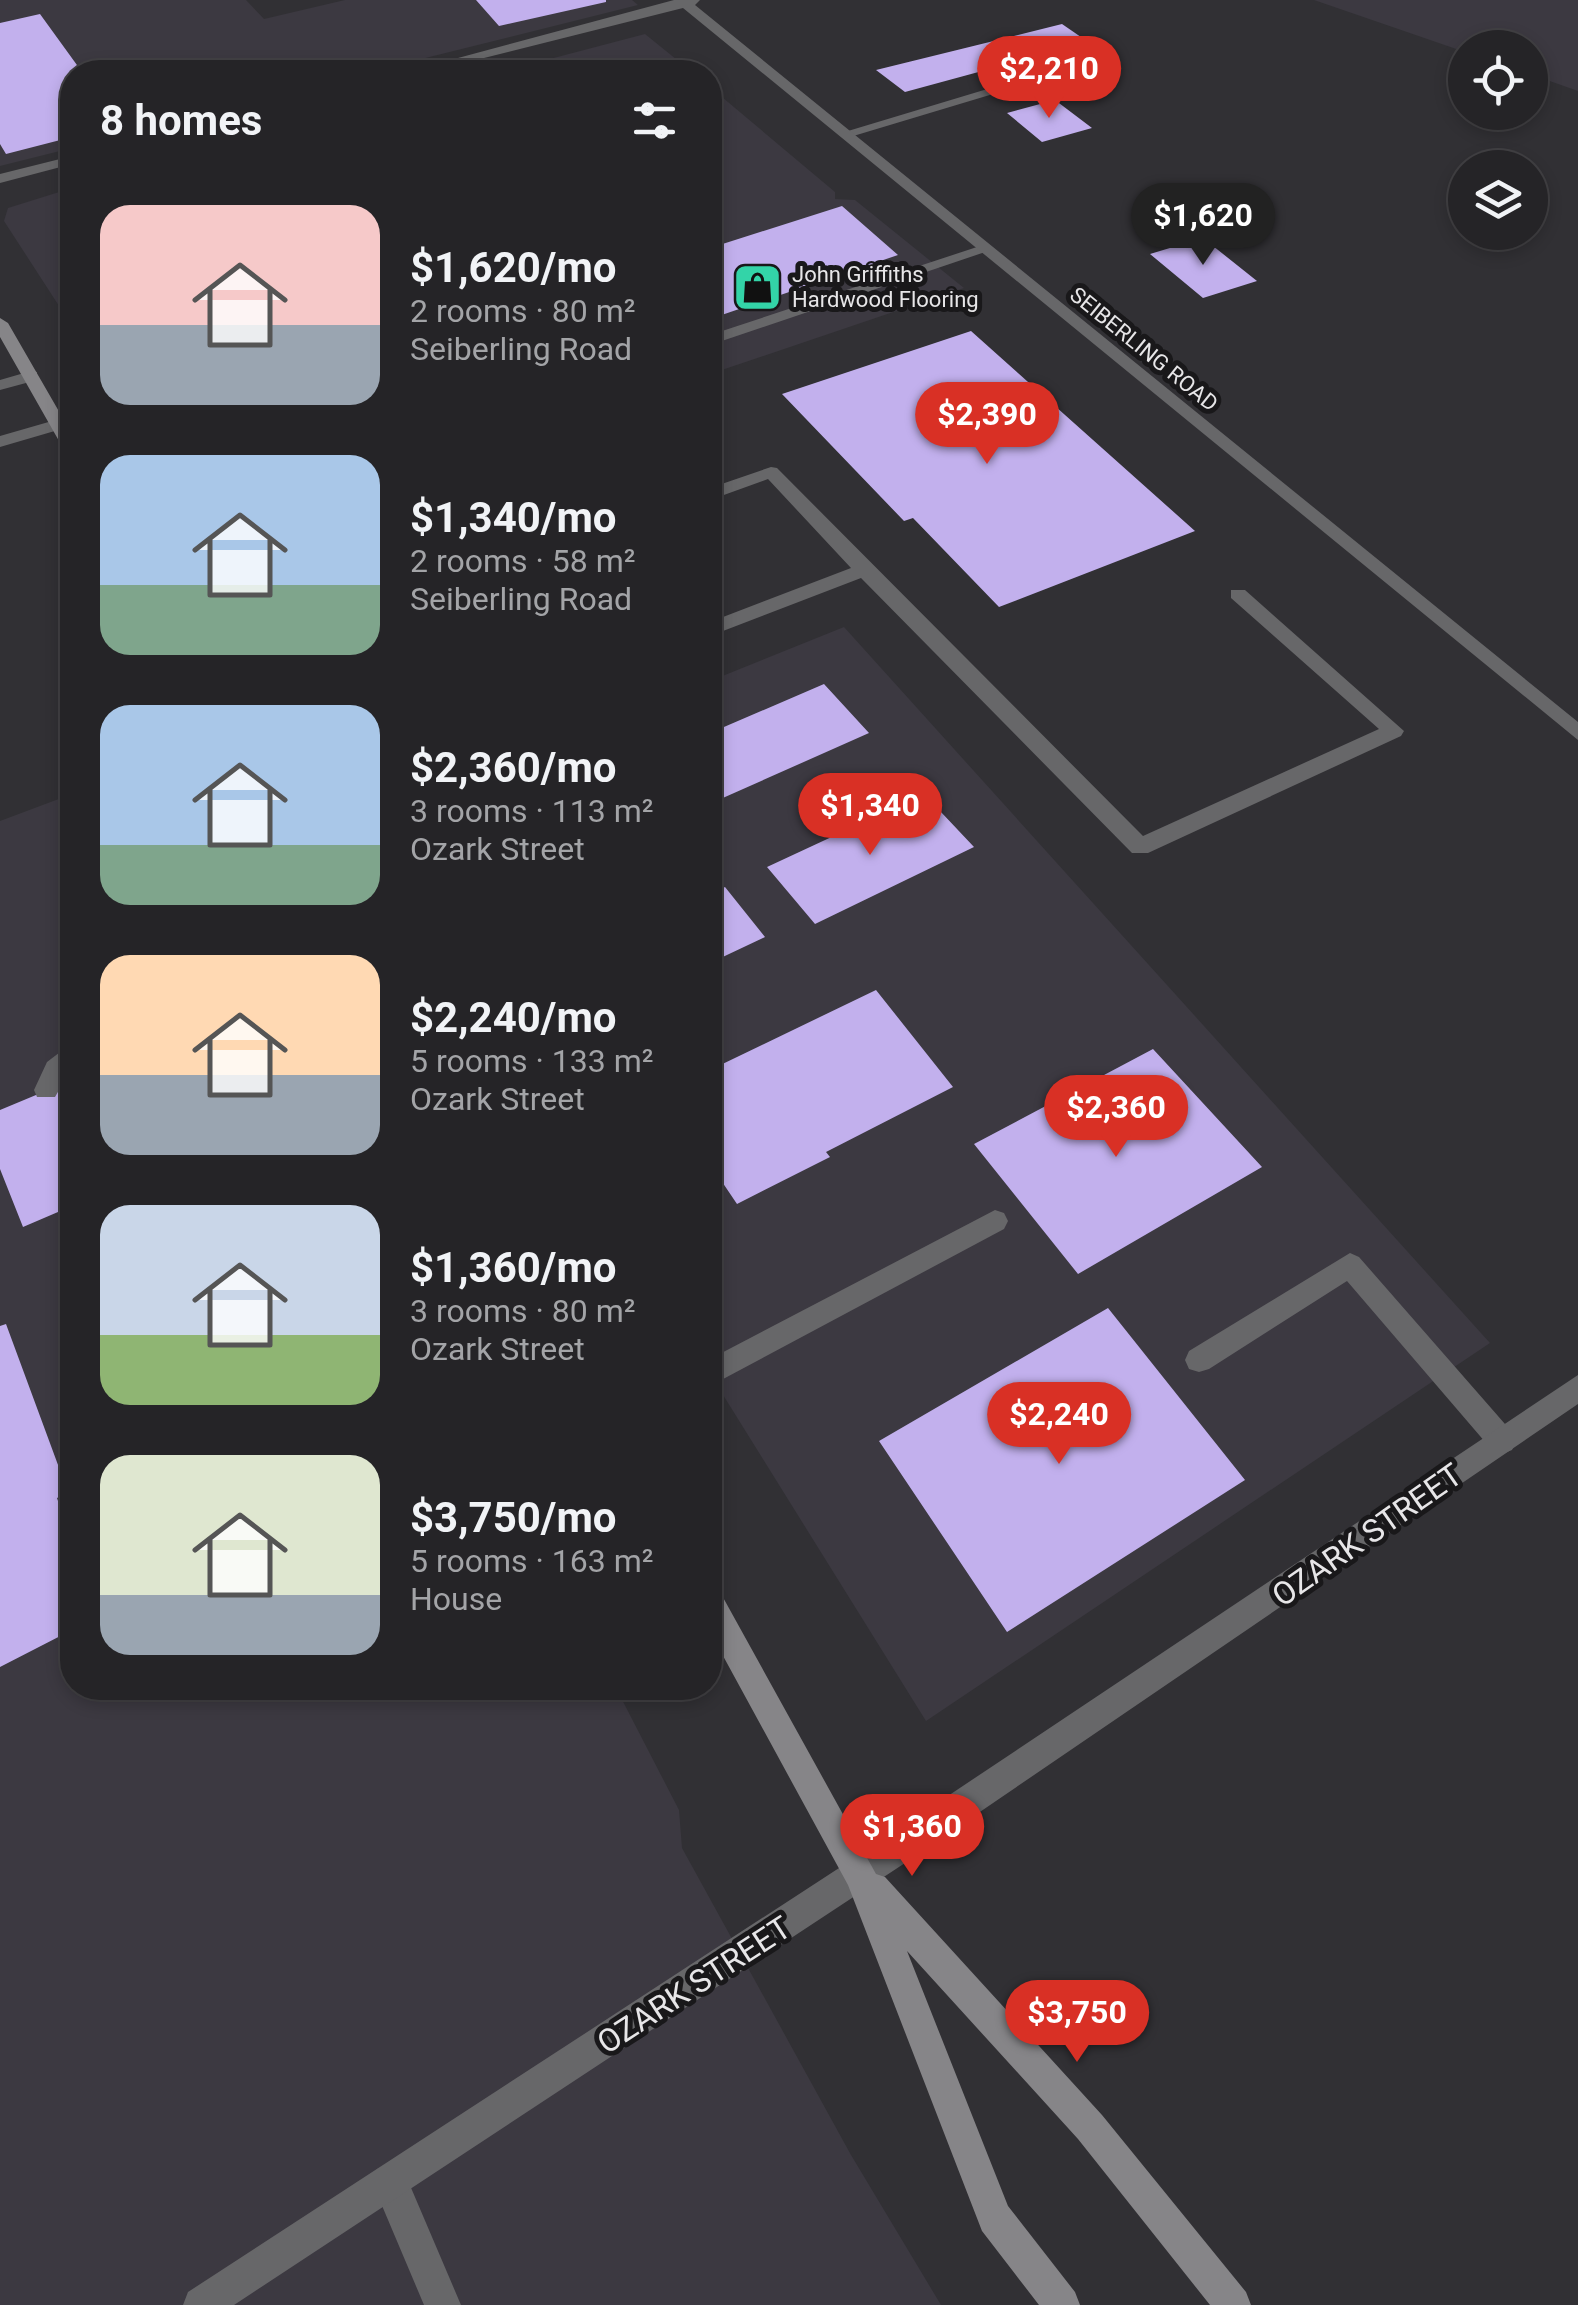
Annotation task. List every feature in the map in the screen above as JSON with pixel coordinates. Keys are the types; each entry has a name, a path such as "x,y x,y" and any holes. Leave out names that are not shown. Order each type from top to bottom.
{"main road":[{"path":"0,323 59,424"},
{"path":"722,1624 861,1876 996,2218 1062,2305"},
{"path":"861,1876 1090,2126 1233,2305"}],"street":[{"path":"460,60 689,1"},
{"name":"SEIBERLING ROAD","path":"689,1 845,134 1578,732"},
{"path":"845,134 1099,60"},
{"path":"0,179 60,163"},
{"path":"722,336 986,249"},
{"path":"0,385 32,376"},
{"path":"0,442 59,424"},
{"path":"722,490 771,472 1140,848 1394,731 1238,594"},
{"path":"722,623 864,570"},
{"path":"46,1090 60,1065"},
{"path":"722,1366 995,1221"},
{"path":"1199,1360 1350,1265 1502,1441"},
{"name":"OZARK STREET","path":"201,2305 861,1876 1578,1388"},
{"path":"390,2182 443,2305"}],"shaded area":[{"path":"0,0 246,0 264,19 345,0 632,0 638,5 417,60 60,60 60,151 0,166"},
{"path":"1314,0 1578,0 1578,91 1548,80 1548,30 1448,30 1448,46"},
{"path":"645,34 677,60 546,60"},
{"path":"722,97 835,192 835,199 855,200 964,288 722,370"},
{"path":"60,192 60,307 4,221 8,208"},
{"path":"844,627 1490,1343 926,1721 722,1393 722,676"},
{"path":"60,798 60,1700 622,1700 679,1810 682,1848 851,2155 941,2305 0,2305 0,821"}],"building":[{"path":"476,0 606,0 606,2 499,26"},
{"path":"40,14 73,60 60,60 60,140 6,154 0,144 0,23"},
{"path":"1062,24 1094,46 1054,57 1048,53 905,92 876,70"},
{"path":"1055,100 1092,128 1042,142 1007,113"},
{"name":"John Griffiths Hardwood Flooring","path":"842,206 898,255 722,315 722,244"},
{"path":"1203,238 1257,281 1203,298 1150,254"},
{"path":"971,331 1195,531 999,607 913,518 904,521 782,394"},
{"path":"824,684 869,733 722,798 722,728"},
{"path":"924,794 974,847 815,924 767,867"},
{"path":"725,887 765,937 722,957"},
{"path":"876,990 953,1087 826,1152 830,1157 737,1204 722,1182 722,1064"},
{"path":"1153,1049 1262,1167 1078,1274 974,1144"},
{"path":"60,1085 60,1211 23,1227 0,1169 0,1110"},
{"path":"1108,1308 1245,1480 1007,1632 879,1441"},
{"path":"6,1324 60,1470 60,1636 0,1667 0,1326"}],"place":[{"name":"John Griffiths Hardwood Flooring","path":"757,287"}]}
